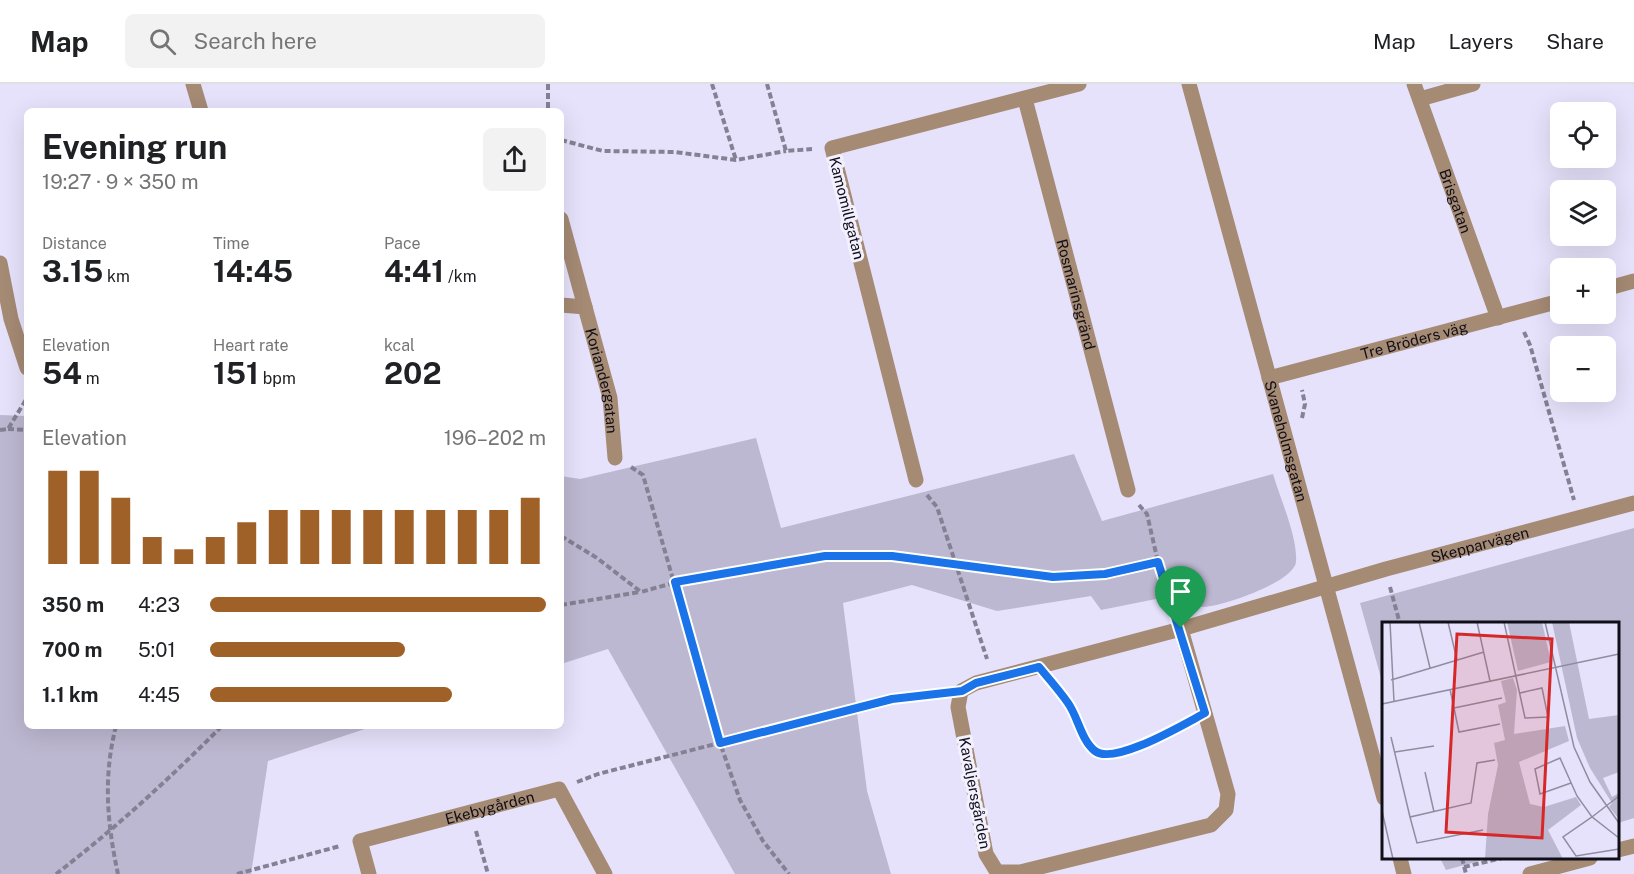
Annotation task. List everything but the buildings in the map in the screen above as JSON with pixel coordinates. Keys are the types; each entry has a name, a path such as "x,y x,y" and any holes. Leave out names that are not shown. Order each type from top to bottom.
{"street":[{"path":"193,84 200,108"},
{"name":"Kamomillgatan","path":"916,480 832,148 1079,84"},
{"name":"Svaneholmsgatan","path":"1189,84 1382,794"},
{"name":"Brisgatan","path":"1414,84 1498,318"},
{"path":"1420,99 1473,84"},
{"name":"Rosmarinsgränd","path":"1025,99 1128,490"},
{"name":"Koriandergatan","path":"564,230 610,398 615,458"},
{"path":"0,263 11,318 24,359"},
{"path":"1616,286 1634,281"},
{"name":"Tre Bröders väg","path":"1269,378 1550,304"},
{"path":"564,305 585,307"},
{"name":"Skepparvägen","path":"1325,585 1634,503"},
{"path":"962,691 976,683 1181,628 1325,585"},
{"name":"Kavaljersgården","path":"962,691 958,707 986,854 997,872 1020,872 1211,825 1226,810 1228,794 1181,628"},
{"path":"559,789 606,874"},
{"name":"Ekebygården","path":"360,841 559,789"},
{"path":"360,841 369,874"},
{"path":"1619,850 1634,846"},
{"path":"1400,859 1404,874"},
{"path":"1530,874 1586,859"}],"path":[{"path":"548,84 548,108"},
{"path":"712,84 736,160"},
{"path":"768,84 786,151"},
{"path":"564,141 603,151 675,152 736,160 786,151 832,148"},
{"path":"1515,314 1530,345 1579,518"},
{"path":"8,429 24,403"},
{"path":"0,430 24,430"},
{"path":"615,458 643,475 720,743 740,800 763,841 789,874"},
{"path":"916,480 938,507 994,679"},
{"path":"1128,490 1147,514 1158,562 1181,628"},
{"path":"564,538 597,558 641,592"},
{"path":"564,605 641,592 675,582 825,556 892,556 1053,577 1105,574 1158,562"},
{"path":"1386,569 1399,622"},
{"path":"1039,667 1069,704 1086,740 1095,751 1108,756 1136,747 1205,713"},
{"path":"559,789 598,774 892,699 962,691"},
{"path":"115,729 108,759 109,833 118,874"},
{"path":"56,874 109,833 166,782 219,729"},
{"path":"471,813 488,874"},
{"path":"237,874 360,841"},
{"path":"1462,859 1466,874"},
{"path":"1464,867 1498,859"}],"shaded area":[{"path":"0,415 24,416 24,729 365,729 268,761 251,874 0,874"},
{"path":"756,438 781,528 1074,454 1102,521 1273,474 1291,530 1296,562 1292,570 1271,585 1241,598 1204,607 1194,604 1181,594 1101,610 1091,596 997,611 912,585 843,603 867,791 891,874 735,874 608,649 564,663 564,476 580,479"},
{"path":"1634,528 1634,818 1619,823 1619,622 1382,622 1382,681 1360,603"},
{"path":"1440,859 1486,859 1446,870"}],"route":[{"path":"825,556 892,556 1053,577 1105,574 1158,562 1181,628 1205,713 1136,747 1108,756 1095,751 1086,740 1069,704 1039,667 976,683 962,691 892,699 720,743 675,582 825,556"}]}
